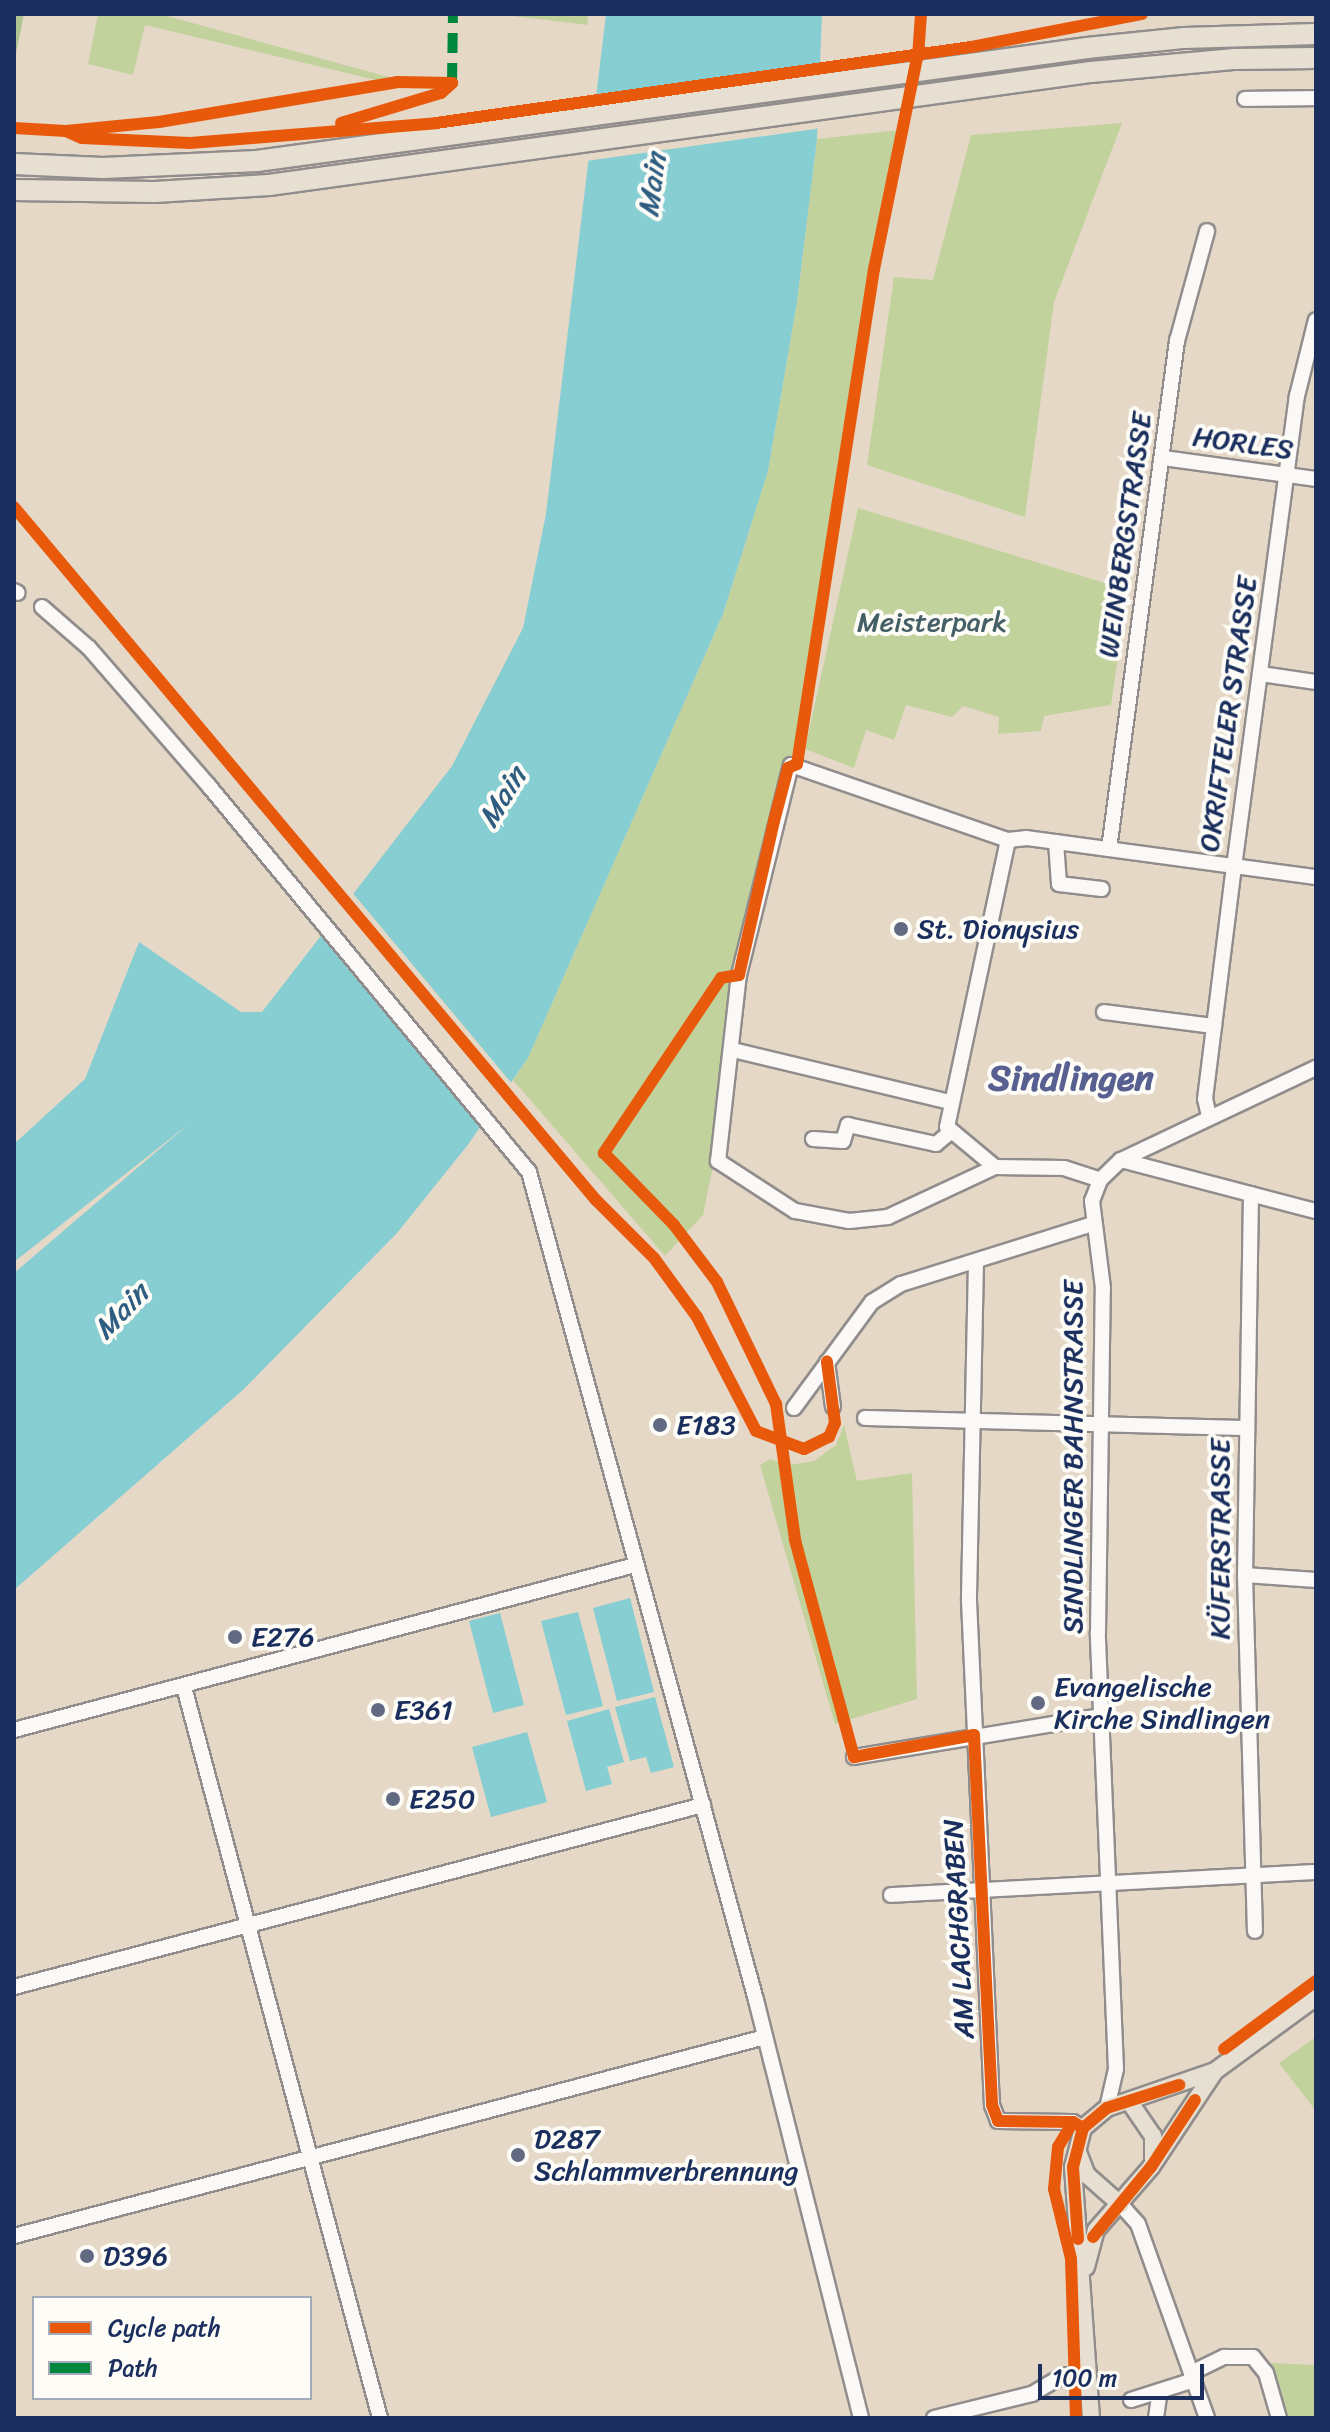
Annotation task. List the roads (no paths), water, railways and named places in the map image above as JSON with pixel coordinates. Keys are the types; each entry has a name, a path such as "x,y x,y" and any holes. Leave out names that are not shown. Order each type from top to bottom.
{"highway":[{"path":"14,164 176,167 436,139 971,62 1184,38 1316,34"},
{"path":"14,190 213,189 436,163 969,88 1187,62 1316,58"}],"main road":[{"path":"1091,2418 1073,2167 1083,2128 1104,2110 1215,2071 1316,1997"},
{"path":"1083,2300 1093,2237 1147,2173 1215,2071"},
{"path":"1094,2182 1120,2188 1147,2173 1155,2145 1145,2122 1129,2101"},
{"path":"1104,2110 1128,2111 1145,2122"},
{"path":"1077,2146 1080,2164 1094,2182 1121,2205"}],"street":[{"path":"1245,99 1316,98"},
{"name":"WEINBERGSTRASSE","path":"1109,849 1177,341 1207,231"},
{"name":"OKRIFTELER STRASSE","path":"1209,1116 1205,1108 1234,866 1301,375 1316,320"},
{"name":"HORLES","path":"1163,458 1316,479"},
{"path":"42,607 89,648 209,786 529,1172 765,2037 861,2418"},
{"path":"1261,674 1316,682"},
{"path":"1100,1180 1050,1166 995,1167 888,1217 849,1221 795,1211 718,1161 733,1050 739,975 757,888 788,768 797,764 1008,840 1056,842 1316,877"},
{"path":"813,1139 843,1141 848,1125 936,1144 949,1133 950,1102 1008,840"},
{"path":"1056,842 1059,884 1102,889"},
{"path":"1104,1012 1214,1026"},
{"path":"733,1050 950,1102"},
{"path":"794,1408 872,1302 901,1284 1092,1224 1100,1180 1121,1160 1316,1068"},
{"path":"949,1133 995,1167"},
{"path":"1121,1160 1316,1211"},
{"name":"KÜFERSTRASSE","path":"1251,1194 1245,1575 1255,1931"},
{"name":"SINDLINGER BAHNSTRASSE","path":"1092,1224 1102,1278 1101,1716 1116,2074 1104,2110"},
{"name":"AM LACHGRABEN","path":"976,1262 972,1421 974,1735 992,2105 998,2121 1073,2122 1083,2128"},
{"path":"827,1362 833,1407"},
{"path":"865,1418 1245,1428"},
{"path":"14,1730 635,1565"},
{"path":"1245,1575 1316,1580"},
{"path":"184,1687 380,2418"},
{"path":"854,1757 1101,1716"},
{"path":"14,1987 703,1805"},
{"path":"891,1895 1254,1879 1316,1872"},
{"path":"14,2236 765,2037"},
{"name":"SINDLINGER BAHNSTRASSE","path":"1116,2074 1129,2101"},
{"path":"1121,2205 1138,2224 1207,2418"},
{"path":"1131,2400 1193,2377 1224,2357 1253,2357 1266,2373 1279,2418"},
{"path":"934,2418 1032,2394 1064,2375"},
{"path":"1156,2418 1160,2391"}],"water":[{"name":"Main","path":"606,14 822,14 817,139 797,302 768,471 723,614 528,1058 467,1146 397,1233 244,1389 14,1590 14,1273 190,1123 14,1262 14,1144 85,1079 139,942 241,1012 262,1012 452,766 523,628 546,514"},
{"path":"630,1598 654,1692 617,1701 593,1608"},
{"path":"578,1612 603,1706 566,1715 541,1621"},
{"path":"500,1613 524,1705 493,1713 469,1621"},
{"path":"655,1697 674,1767 651,1773 646,1757 630,1761 615,1707"},
{"path":"609,1709 624,1762 607,1767 612,1784 586,1791 567,1721"},
{"path":"527,1732 547,1802 491,1817 472,1747"}],"place":[{"name":"St. Dionysius","path":"901,929"},
{"name":"E183","path":"660,1425"},
{"name":"E276","path":"235,1637"},
{"name":"Evangelische Kirche Sindlingen","path":"1038,1703"},
{"name":"E361","path":"378,1710"},
{"name":"E250","path":"393,1799"},
{"name":"D287 Schlammverbrennung","path":"518,2155"},
{"name":"D396","path":"87,2256"}],"district":[{"name":"Sindlingen","path":"1071,1079"}],"park label":[{"name":"Meisterpark","path":"932,622"}]}
